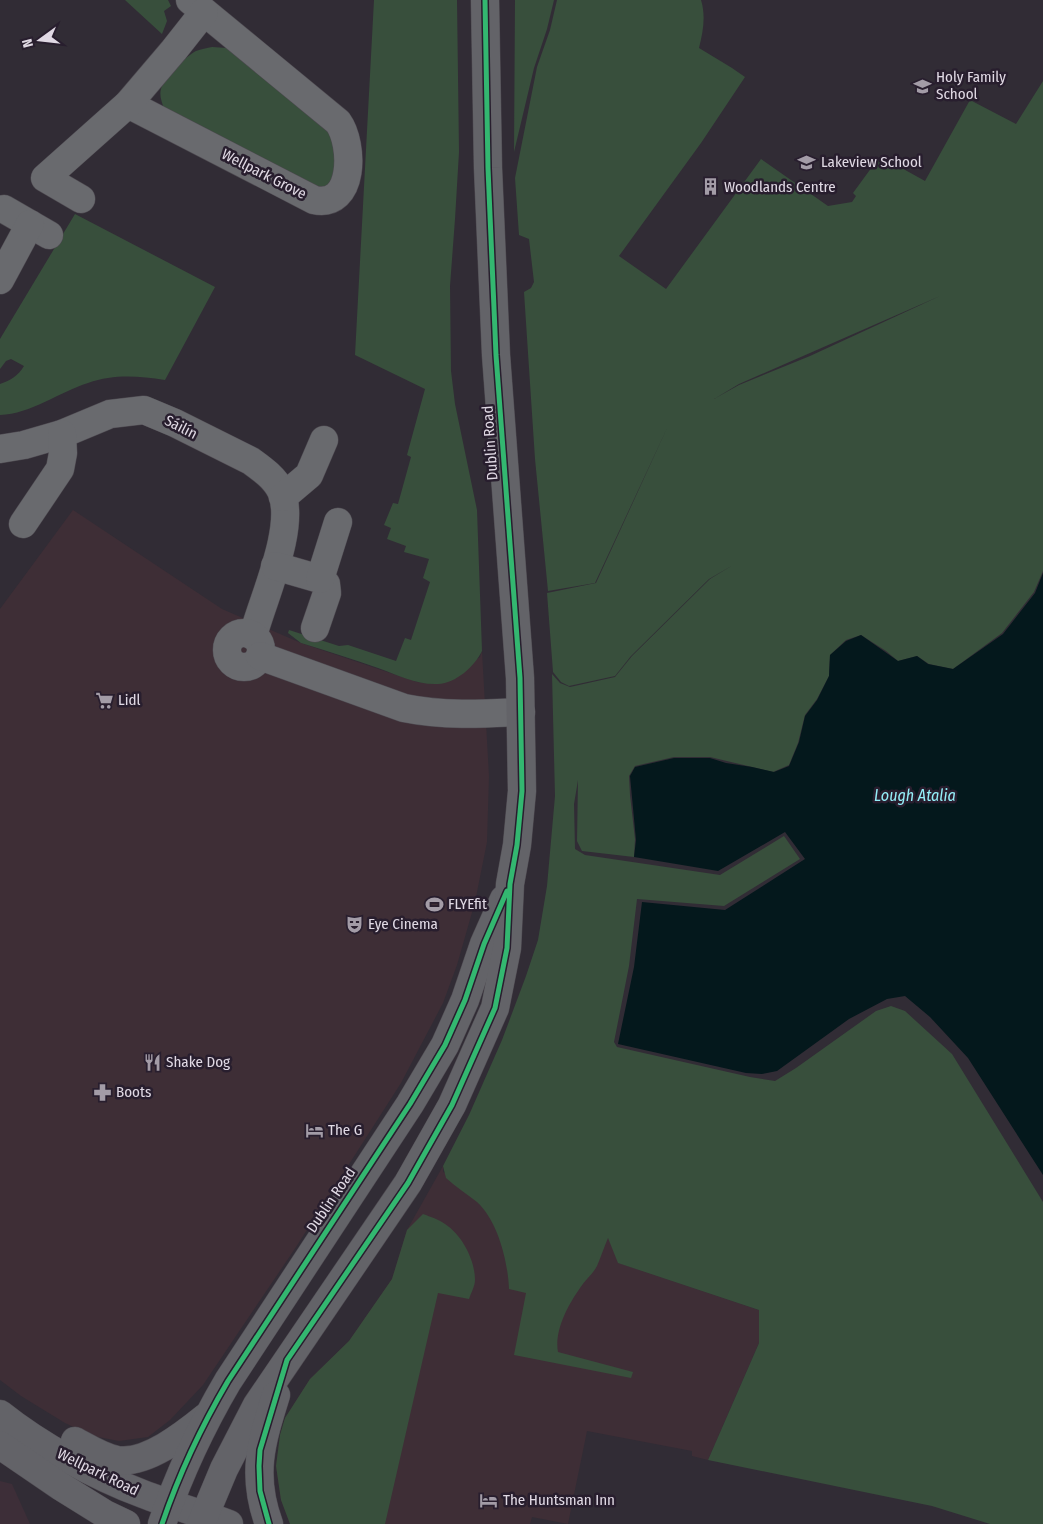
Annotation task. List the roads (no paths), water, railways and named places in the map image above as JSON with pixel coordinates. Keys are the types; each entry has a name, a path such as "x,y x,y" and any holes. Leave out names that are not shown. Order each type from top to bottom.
{"main road":[{"name":"Dublin Road","path":"211,1521 224,1469 257,1404 408,1183 452,1105 495,1008 507,948 510,884 517,845 522,791 521,712 496,355 488,168 485,0"},
{"name":"Dublin Road","path":"165,1514 207,1417 228,1381 410,1104 445,1045 465,1000 484,944 510,884"},
{"path":"269,1524 260,1491 258,1466 260,1450 286,1360"},
{"path":"0,1394 34,1418 99,1454 118,1460 146,1455 167,1445 207,1417"},
{"name":"Wellpark Road","path":"0,1414 52,1449 90,1470 141,1494 165,1514 211,1521"},
{"name":"Wellpark Road","path":"0,1445 60,1486 105,1514 126,1524"}],"street":[{"name":"Wellpark Grove","path":"81,199 45,178 128,104 174,50 197,6 338,122 344,133 348,154 344,184 339,194 324,202 314,200 128,104"},
{"path":"0,280 40,229 4,209"},
{"name":"Sáilín","path":"0,449 62,434 110,414 144,410 175,423 251,462 274,481 280,489 286,515 256,646 387,703 421,712 464,714 521,712"},
{"path":"22,524 60,469 64,453 62,434"},
{"path":"283,498 309,476 324,440"},
{"path":"320,580 338,522"},
{"path":"275,566 324,581 328,587 315,628"}],"water":[{"name":"Lough Atalia","path":"1043,573 1043,1175 968,1058 930,1017 905,996 887,999 849,1019 777,1071 762,1074 746,1073 618,1044 634,967 642,902 725,910 805,859 785,832 718,871 634,857 636,840 630,776 635,767 674,758 710,758 774,772 789,766 799,742 805,716 817,700 829,676 830,655 846,641 861,635 898,661 917,656 928,664 953,669 1003,634 1035,593"}],"place":[{"name":"Holy Family School","path":"922,86"},
{"name":"Lakeview School","path":"807,162"},
{"name":"Woodlands Centre","path":"710,187"},
{"name":"Lidl","path":"104,700"},
{"name":"FLYEfit","path":"434,904"},
{"name":"Eye Cinema","path":"354,924"},
{"name":"Shake Dog","path":"152,1062"},
{"name":"Boots","path":"102,1092"},
{"name":"The G","path":"314,1130"},
{"name":"The Huntsman Inn","path":"489,1500"}]}
